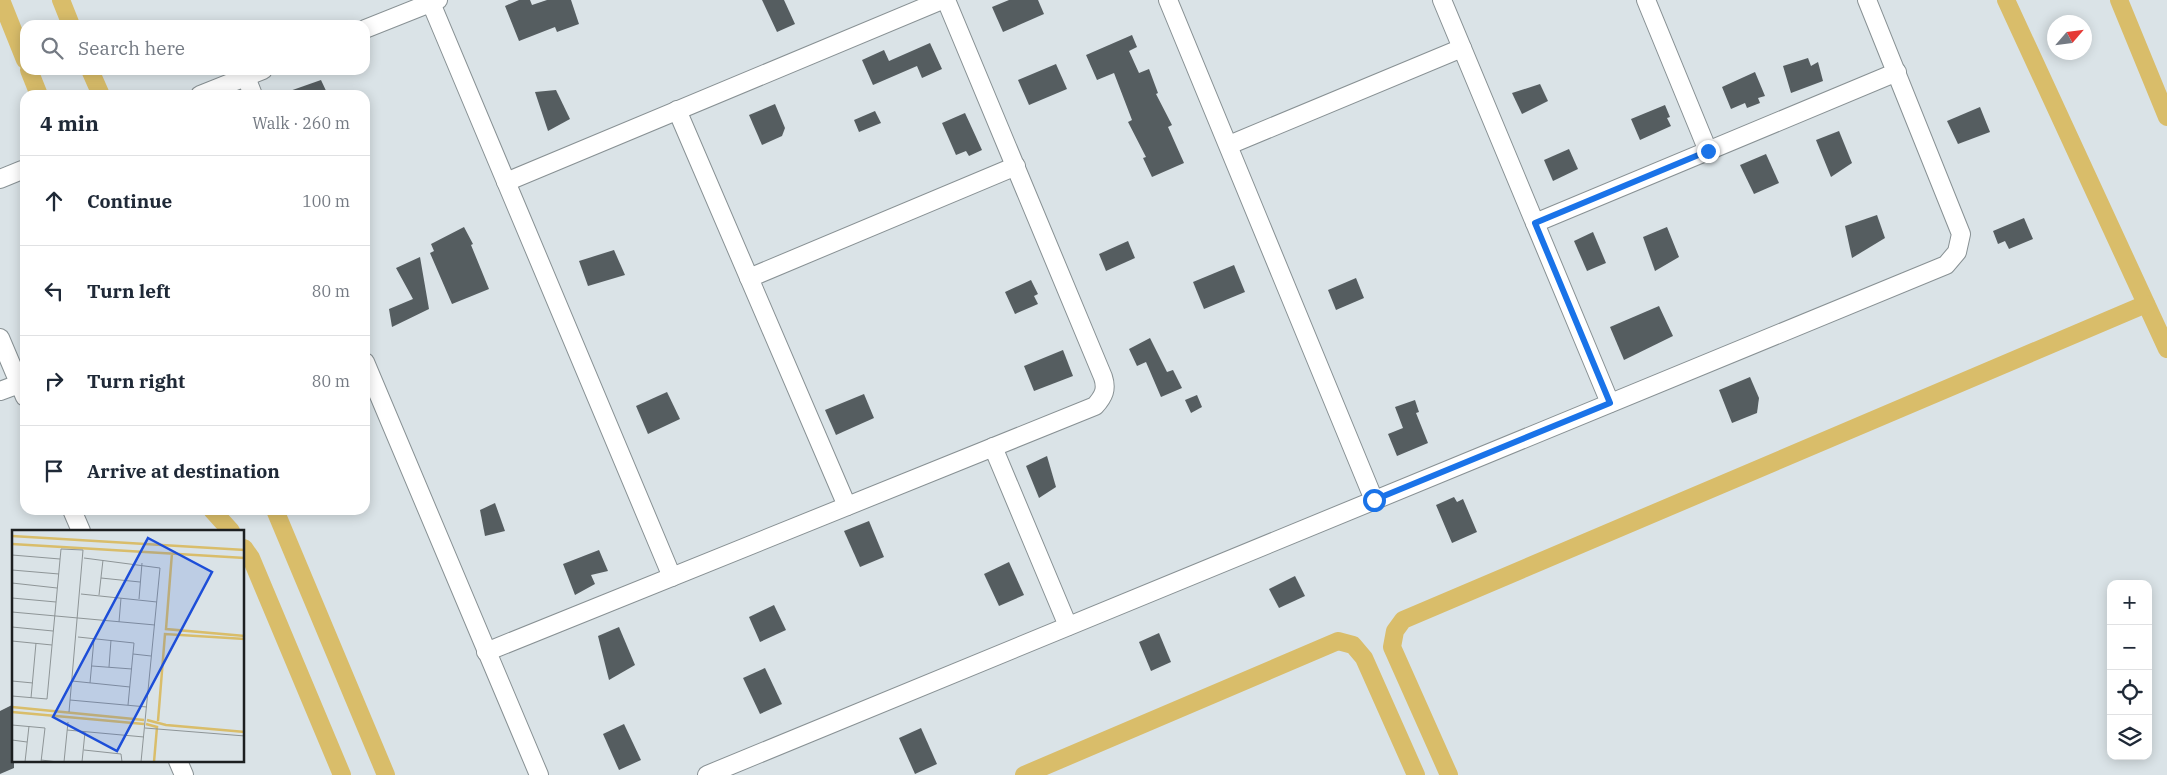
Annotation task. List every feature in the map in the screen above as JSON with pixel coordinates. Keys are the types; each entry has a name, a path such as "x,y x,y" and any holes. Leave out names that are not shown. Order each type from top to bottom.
{"street":[{"path":"506,182 942,0"},
{"path":"486,652 1095,406 1102,398 1106,387 946,0"},
{"path":"1168,0 1374,500"},
{"path":"1442,0 1610,403"},
{"path":"1646,0 1708,151"},
{"path":"707,775 1946,265 1953,259 1961,234 1867,0"},
{"path":"370,27 434,1 506,182 672,577"},
{"path":"1229,145 1462,48"},
{"path":"1535,223 1897,72"},
{"path":"213,90 251,75"},
{"path":"246,77 251,90"},
{"path":"678,110 846,506"},
{"path":"749,278 1016,166"},
{"path":"0,179 20,171"},
{"path":"0,338 20,385"},
{"path":"370,374 539,775"},
{"path":"0,392 20,390"},
{"path":"993,447 1068,626"},
{"path":"74,515 81,530"},
{"path":"178,762 184,775"}],"building":[{"path":"519,0 530,0 532,5 547,0 571,0 579,24 557,32 555,27 519,41 505,6"},
{"path":"762,0 784,0 795,24 777,32"},
{"path":"1009,0 1038,0 1044,14 1003,32 992,7"},
{"path":"1132,35 1137,47 1129,51 1139,73 1149,69 1158,93 1156,94 1172,125 1168,127 1184,163 1152,177 1143,158 1146,157 1128,122 1132,120 1114,73 1097,80 1086,55"},
{"path":"930,43 942,69 922,78 917,66 873,85 862,60 884,50 889,61"},
{"path":"1808,58 1811,66 1818,62 1823,81 1791,93 1783,66"},
{"path":"1056,64 1067,89 1029,105 1018,80"},
{"path":"1755,72 1765,96 1758,98 1760,103 1747,108 1745,103 1731,109 1722,87"},
{"path":"321,80 326,90 293,90"},
{"path":"1540,84 1548,101 1522,114 1512,93"},
{"path":"556,90 570,119 548,131 535,92"},
{"path":"775,104 785,128 782,136 762,145 749,115"},
{"path":"1665,105 1670,117 1667,118 1671,126 1640,140 1631,119"},
{"path":"1980,107 1990,132 1958,144 1947,121"},
{"path":"875,111 881,123 859,132 854,120"},
{"path":"965,113 982,150 969,156 966,151 956,155 942,123"},
{"path":"1839,131 1852,163 1831,177 1816,140"},
{"path":"1569,149 1578,169 1553,181 1544,160"},
{"path":"1766,154 1779,183 1754,194 1740,165"},
{"path":"1877,215 1885,238 1852,258 1845,226"},
{"path":"2024,218 2033,239 2009,249 2005,241 1998,244 1993,231"},
{"path":"464,227 473,244 471,245 489,289 452,304 430,253 434,251 431,244"},
{"path":"1667,227 1679,257 1655,271 1643,237"},
{"path":"1593,232 1606,263 1587,271 1574,241"},
{"path":"1128,241 1135,258 1106,271 1099,254"},
{"path":"614,250 625,275 588,286 579,261"},
{"path":"420,257 429,309 392,327 389,309 413,299 396,268"},
{"path":"1234,265 1245,292 1204,309 1193,282"},
{"path":"1356,278 1364,298 1336,310 1328,290"},
{"path":"1031,280 1038,294 1034,296 1038,304 1015,314 1005,292"},
{"path":"1659,306 1673,336 1624,360 1610,327"},
{"path":"1150,338 1167,372 1173,370 1182,388 1161,397 1146,362 1137,366 1129,349"},
{"path":"1063,350 1073,376 1034,391 1024,366"},
{"path":"1750,377 1759,398 1757,413 1732,423 1719,390"},
{"path":"667,392 680,419 648,434 636,406"},
{"path":"864,394 874,418 836,435 825,410"},
{"path":"1197,395 1202,407 1191,413 1185,400"},
{"path":"1415,400 1419,412 1416,413 1428,443 1397,456 1388,434 1403,428 1395,407"},
{"path":"1047,456 1056,487 1039,498 1026,466"},
{"path":"1454,497 1457,502 1463,499 1477,532 1452,543 1436,505"},
{"path":"495,503 505,531 485,536 480,510"},
{"path":"869,521 884,557 860,567 844,531"},
{"path":"599,550 608,571 591,575 595,584 575,595 563,564"},
{"path":"1009,562 1024,595 999,606 984,574"},
{"path":"1295,576 1305,596 1279,608 1269,589"},
{"path":"774,605 786,630 760,642 749,617"},
{"path":"619,627 635,665 609,680 598,636"},
{"path":"1159,633 1171,662 1151,671 1139,642"},
{"path":"765,668 782,704 760,714 743,678"},
{"path":"12,705 12,762 14,762 14,768 0,774 0,711"},
{"path":"624,724 641,760 619,770 603,734"},
{"path":"921,728 937,764 915,774 899,738"}],"waterway":[{"path":"1,0 20,48"},
{"path":"61,0 69,20"},
{"path":"2006,0 2167,349"},
{"path":"2119,0 2167,117"},
{"path":"31,75 37,90"},
{"path":"92,75 99,90"},
{"path":"1449,775 1392,647 1395,631 1403,620 2146,304"},
{"path":"217,515 230,530"},
{"path":"277,515 386,775"},
{"path":"245,549 251,558 342,775"},
{"path":"1024,775 1338,641 1353,645 1364,658 1416,775"}],"route":[{"path":"1374,500 1610,403 1535,223 1708,151"}]}
